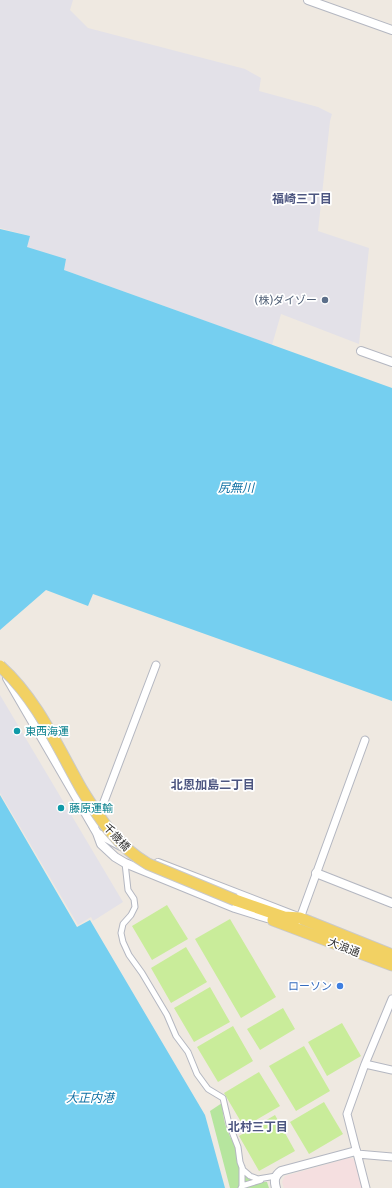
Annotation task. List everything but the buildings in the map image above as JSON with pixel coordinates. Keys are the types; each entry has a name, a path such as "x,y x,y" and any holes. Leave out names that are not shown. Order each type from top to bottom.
{"main road":[{"name":"千歳橋","path":"0,665 21,688 32,703 92,807 109,832 118,841 148,864 235,900 298,923"},
{"path":"252,906 267,918 298,923"},
{"name":"大浪通","path":"298,923 392,955"},
{"name":"大浪通","path":"298,923 392,965"}],"street":[{"path":"308,0 323,3 392,30"},
{"path":"361,351 392,362"},
{"path":"0,665 95,830 101,844 111,854 125,863 236,908 267,918"},
{"path":"95,830 156,665"},
{"path":"95,830 136,854 298,923 365,740"},
{"path":"125,863 136,854"},
{"path":"125,863 128,890 134,899 135,906 132,915 123,924 121,934 129,955 142,973 167,1015 176,1036 188,1052 197,1074 208,1089 222,1098 229,1124 238,1147 242,1166 242,1187 262,1179 276,1176"},
{"path":"316,873 392,903"},
{"path":"366,1188 347,1114 365,1064 392,999"},
{"path":"365,1064 392,1070"},
{"path":"276,1188 274,1182 276,1176 281,1171 356,1153 392,1157"},
{"path":"242,1166 248,1175 262,1179"}],"shaded area":[{"path":"0,0 73,0 70,10 88,28 245,69 261,78 259,91 318,107 332,114 318,231 369,248 359,344 281,314 272,345 64,270 65,259 26,247 30,236 0,228"},
{"path":"0,695 123,902 93,921 91,917 78,925 0,793"},
{"path":"349,1158 354,1159 362,1188 284,1188 282,1182 285,1176"}],"green space":[{"path":"167,905 188,939 152,960 132,926"},
{"path":"230,919 276,997 241,1018 195,939"},
{"path":"186,947 207,982 171,1003 151,968"},
{"path":"210,987 230,1022 194,1042 174,1008"},
{"path":"283,1008 295,1029 260,1050 247,1029"},
{"path":"342,1023 361,1056 327,1076 308,1042"},
{"path":"233,1026 253,1061 218,1082 197,1047"},
{"path":"304,1046 330,1091 296,1111 269,1066"},
{"path":"259,1072 280,1106 244,1127 224,1093"},
{"path":"324,1102 343,1134 309,1154 290,1122"},
{"path":"222,1103 225,1123 230,1137 235,1145 237,1162 240,1169 245,1176 253,1180 267,1182 269,1188 230,1188 210,1111"},
{"path":"275,1115 295,1151 259,1171 239,1136"}],"water":[{"name":"尻無川","path":"0,229 30,236 27,247 66,259 64,270 392,388 392,701 93,594 88,606 46,590 0,630"},
{"name":"大正内港","path":"0,795 77,927 90,920 205,1115 225,1188 0,1188"}],"place":[{"name":"(株)ダイゾー","path":"325,300"},
{"name":"東西海運","path":"17,731"},
{"name":"藤原運輸","path":"61,808"},
{"name":"ローソン","path":"340,986"}],"district":[{"name":"福崎三丁目","path":"302,199"},
{"name":"北恩加島二丁目","path":"213,785"},
{"name":"北村三丁目","path":"258,1127"}]}
